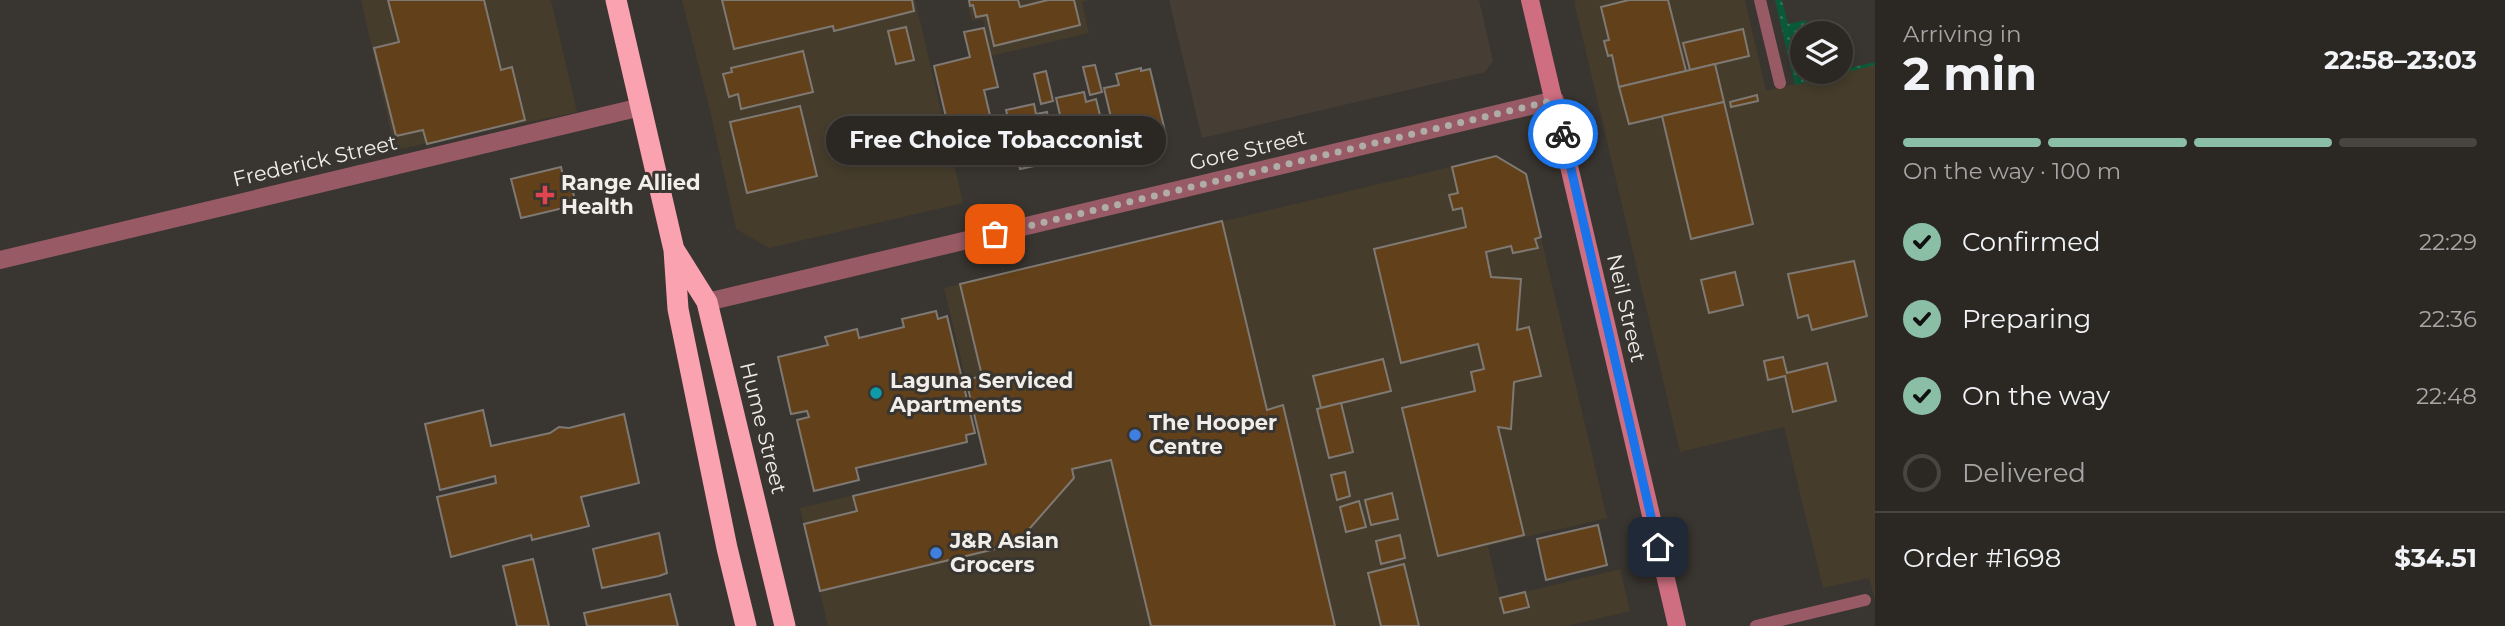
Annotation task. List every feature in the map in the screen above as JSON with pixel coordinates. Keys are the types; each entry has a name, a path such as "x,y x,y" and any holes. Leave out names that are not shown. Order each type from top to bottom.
{"highway":[{"name":"Hume Street","path":"616,0 674,250 678,309 746,626"},
{"name":"Hume Street","path":"674,250 707,303 785,626"}],"street":[{"name":"Neil Street","path":"1530,0 1677,626"},
{"name":"Gore Street","path":"707,303 1555,100"},
{"name":"Frederick Street","path":"0,260 641,107"}],"lane":[{"path":"1760,0 1780,83"},
{"path":"1756,626 1865,600"}],"shaded area":[{"path":"361,0 551,0 577,112 395,150"},
{"path":"682,0 915,0 963,203 769,248 736,229"},
{"path":"967,0 1089,0 1082,2 1089,33 991,56 983,19 972,21"},
{"path":"1169,0 1479,0 1493,61 1485,72 1202,138"},
{"path":"1745,0 1766,91 1795,84 1853,84 1853,70 1875,65 1875,600 1869,578 1823,588 1784,427 1680,452 1574,1"},
{"path":"1496,156 1526,174 1607,518 1488,546 1500,598 1620,569 1630,611 1567,626 828,626 800,508 986,464 944,288"}],"green space":[{"path":"1775,0 1782,0 1790,24 1790,64"},
{"path":"1875,62 1875,65 1853,70 1853,67"}],"building":[{"path":"388,0 484,0 501,70 512,67 525,120 427,144 423,130 396,136 374,48 399,42"},
{"path":"722,0 912,0 914,11 834,31 833,26 734,49"},
{"path":"969,0 1018,0 1020,7 1048,0 1074,0 1080,25 994,46 987,15 976,17"},
{"path":"1629,0 1668,0 1686,71 1619,87 1612,55 1608,56 1604,41 1609,40 1601,7"},
{"path":"906,27 914,60 896,64 888,31"},
{"path":"984,28 998,87 984,90 997,145 955,155 934,66 970,57 964,32"},
{"path":"1743,29 1749,56 1690,70 1683,43"},
{"path":"803,51 813,92 741,109 738,94 729,97 723,74 732,72 731,68"},
{"path":"1715,64 1724,102 1629,124 1619,87"},
{"path":"1095,65 1102,92 1090,95 1083,67"},
{"path":"1141,68 1141,71 1150,69 1166,135 1118,147 1104,88 1119,85 1116,74"},
{"path":"1046,71 1053,101 1041,104 1034,74"},
{"path":"1084,92 1086,102 1096,99 1108,148 1070,157 1056,98"},
{"path":"1757,95 1758,101 1731,107 1730,102"},
{"path":"1724,102 1753,224 1691,239 1662,116"},
{"path":"1034,104 1036,114 1047,112 1058,161 1020,169 1006,110"},
{"path":"800,106 817,176 747,193 730,122"},
{"path":"1496,156 1526,174 1541,237 1535,239 1538,248 1513,253 1511,246 1486,252 1491,277 1521,279 1517,330 1529,327 1541,376 1514,382 1511,429 1498,427 1524,535 1438,556 1402,408 1475,391 1471,372 1484,369 1478,344 1401,363 1374,249 1466,227 1462,208 1453,210 1449,195 1458,193 1452,167"},
{"name":"Range Allied Health","path":"561,167 565,185 571,183 576,205 521,218 511,179"},
{"name":"The Hooper Centre","path":"1222,221 1267,410 1283,405 1335,626 1151,626 1111,460 1072,469 1074,478 1016,544 820,591 804,524 857,511 853,496 986,464 966,380 982,376 960,284"},
{"path":"1854,261 1867,316 1812,330 1808,315 1798,318 1788,274"},
{"path":"1735,272 1743,305 1709,313 1701,280"},
{"name":"Laguna Serviced Apartments","path":"936,311 938,319 947,316 975,433 966,435 967,442 856,468 859,480 814,491 797,420 809,417 807,411 791,414 778,357 828,345 825,337 857,329 859,338 904,327 902,319"},
{"path":"1783,357 1787,373 1827,363 1836,401 1793,412 1785,376 1768,380 1764,361"},
{"path":"1383,359 1391,391 1321,408 1313,376"},
{"path":"1341,403 1353,452 1329,458 1317,409"},
{"path":"483,410 491,446 550,433 559,427 569,428 624,414 639,483 581,497 589,526 532,540 531,535 451,557 437,497 496,483 495,476 440,490 425,424"},
{"path":"1345,472 1350,496 1337,500 1331,475"},
{"path":"1392,493 1398,519 1371,525 1365,500"},
{"path":"1359,501 1366,527 1346,532 1340,507"},
{"path":"1598,525 1607,565 1546,580 1537,539"},
{"path":"659,533 667,573 602,588 593,549"},
{"path":"1400,535 1405,558 1381,564 1376,541"},
{"path":"533,559 549,626 517,626 503,566"},
{"path":"1404,564 1419,626 1381,626 1368,573"},
{"path":"1525,592 1529,607 1504,613 1500,598"},
{"path":"670,594 678,626 587,626 584,613"}],"way so far":[{"path":"995,234 1555,100 1563,134"}],"place":[{"name":"Range Allied Health","path":"545,195"},
{"name":"Free Choice Tobacconist","path":"995,234"},
{"name":"Laguna Serviced Apartments","path":"876,393"},
{"name":"The Hooper Centre","path":"1135,435"},
{"name":"J&R Asian Grocers","path":"936,553"}],"route":[{"path":"1563,134 1658,547"}]}
